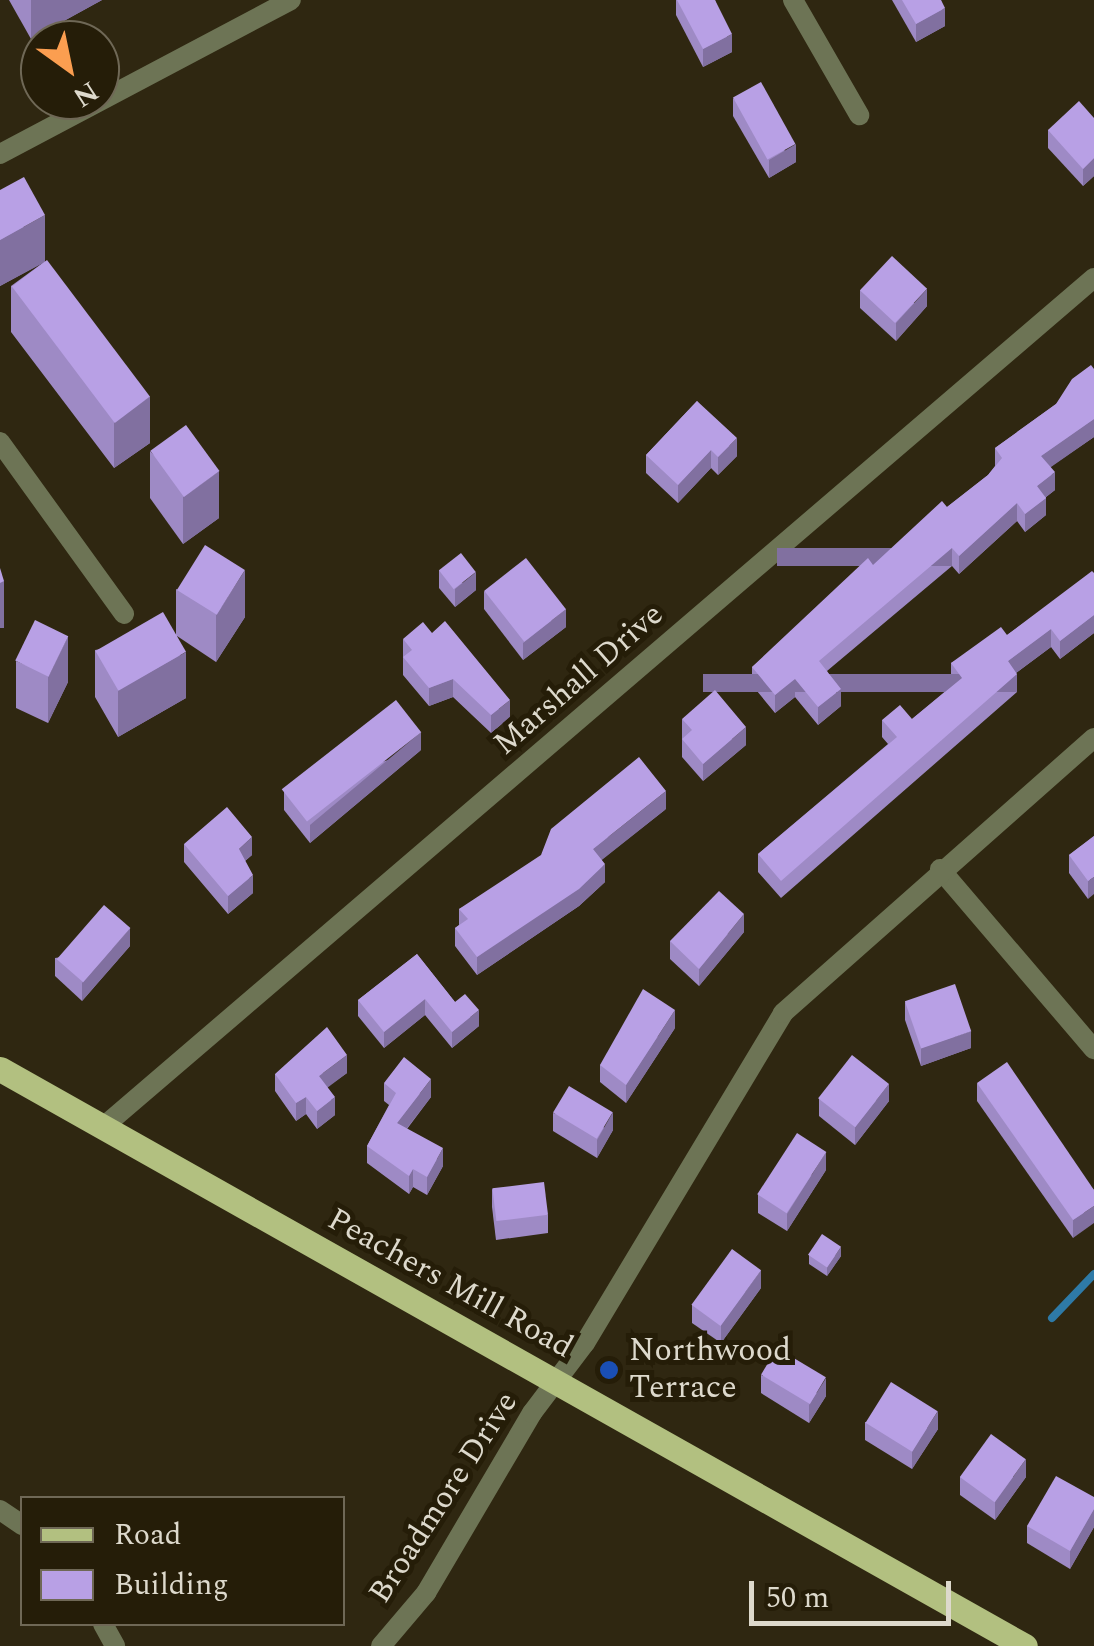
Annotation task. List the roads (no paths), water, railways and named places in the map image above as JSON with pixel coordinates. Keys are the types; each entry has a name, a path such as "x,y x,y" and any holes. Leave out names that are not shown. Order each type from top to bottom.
{"main road":[{"name":"Peachers Mill Road","path":"0,1070 1024,1646"}],"street":[{"path":"0,154 291,0"},
{"path":"793,0 859,115"},
{"name":"Marshall Drive","path":"103,1128 1094,278"},
{"path":"0,442 124,614"},
{"path":"558,1382 770,1029 940,869 1094,738"},
{"path":"940,869 1094,1050"},
{"name":"Broadmore Drive","path":"381,1646 426,1593 558,1382"}],"waterway":[{"path":"1052,1318 1094,1274"}],"place":[{"name":"Northwood Terrace","path":"609,1370"}]}
